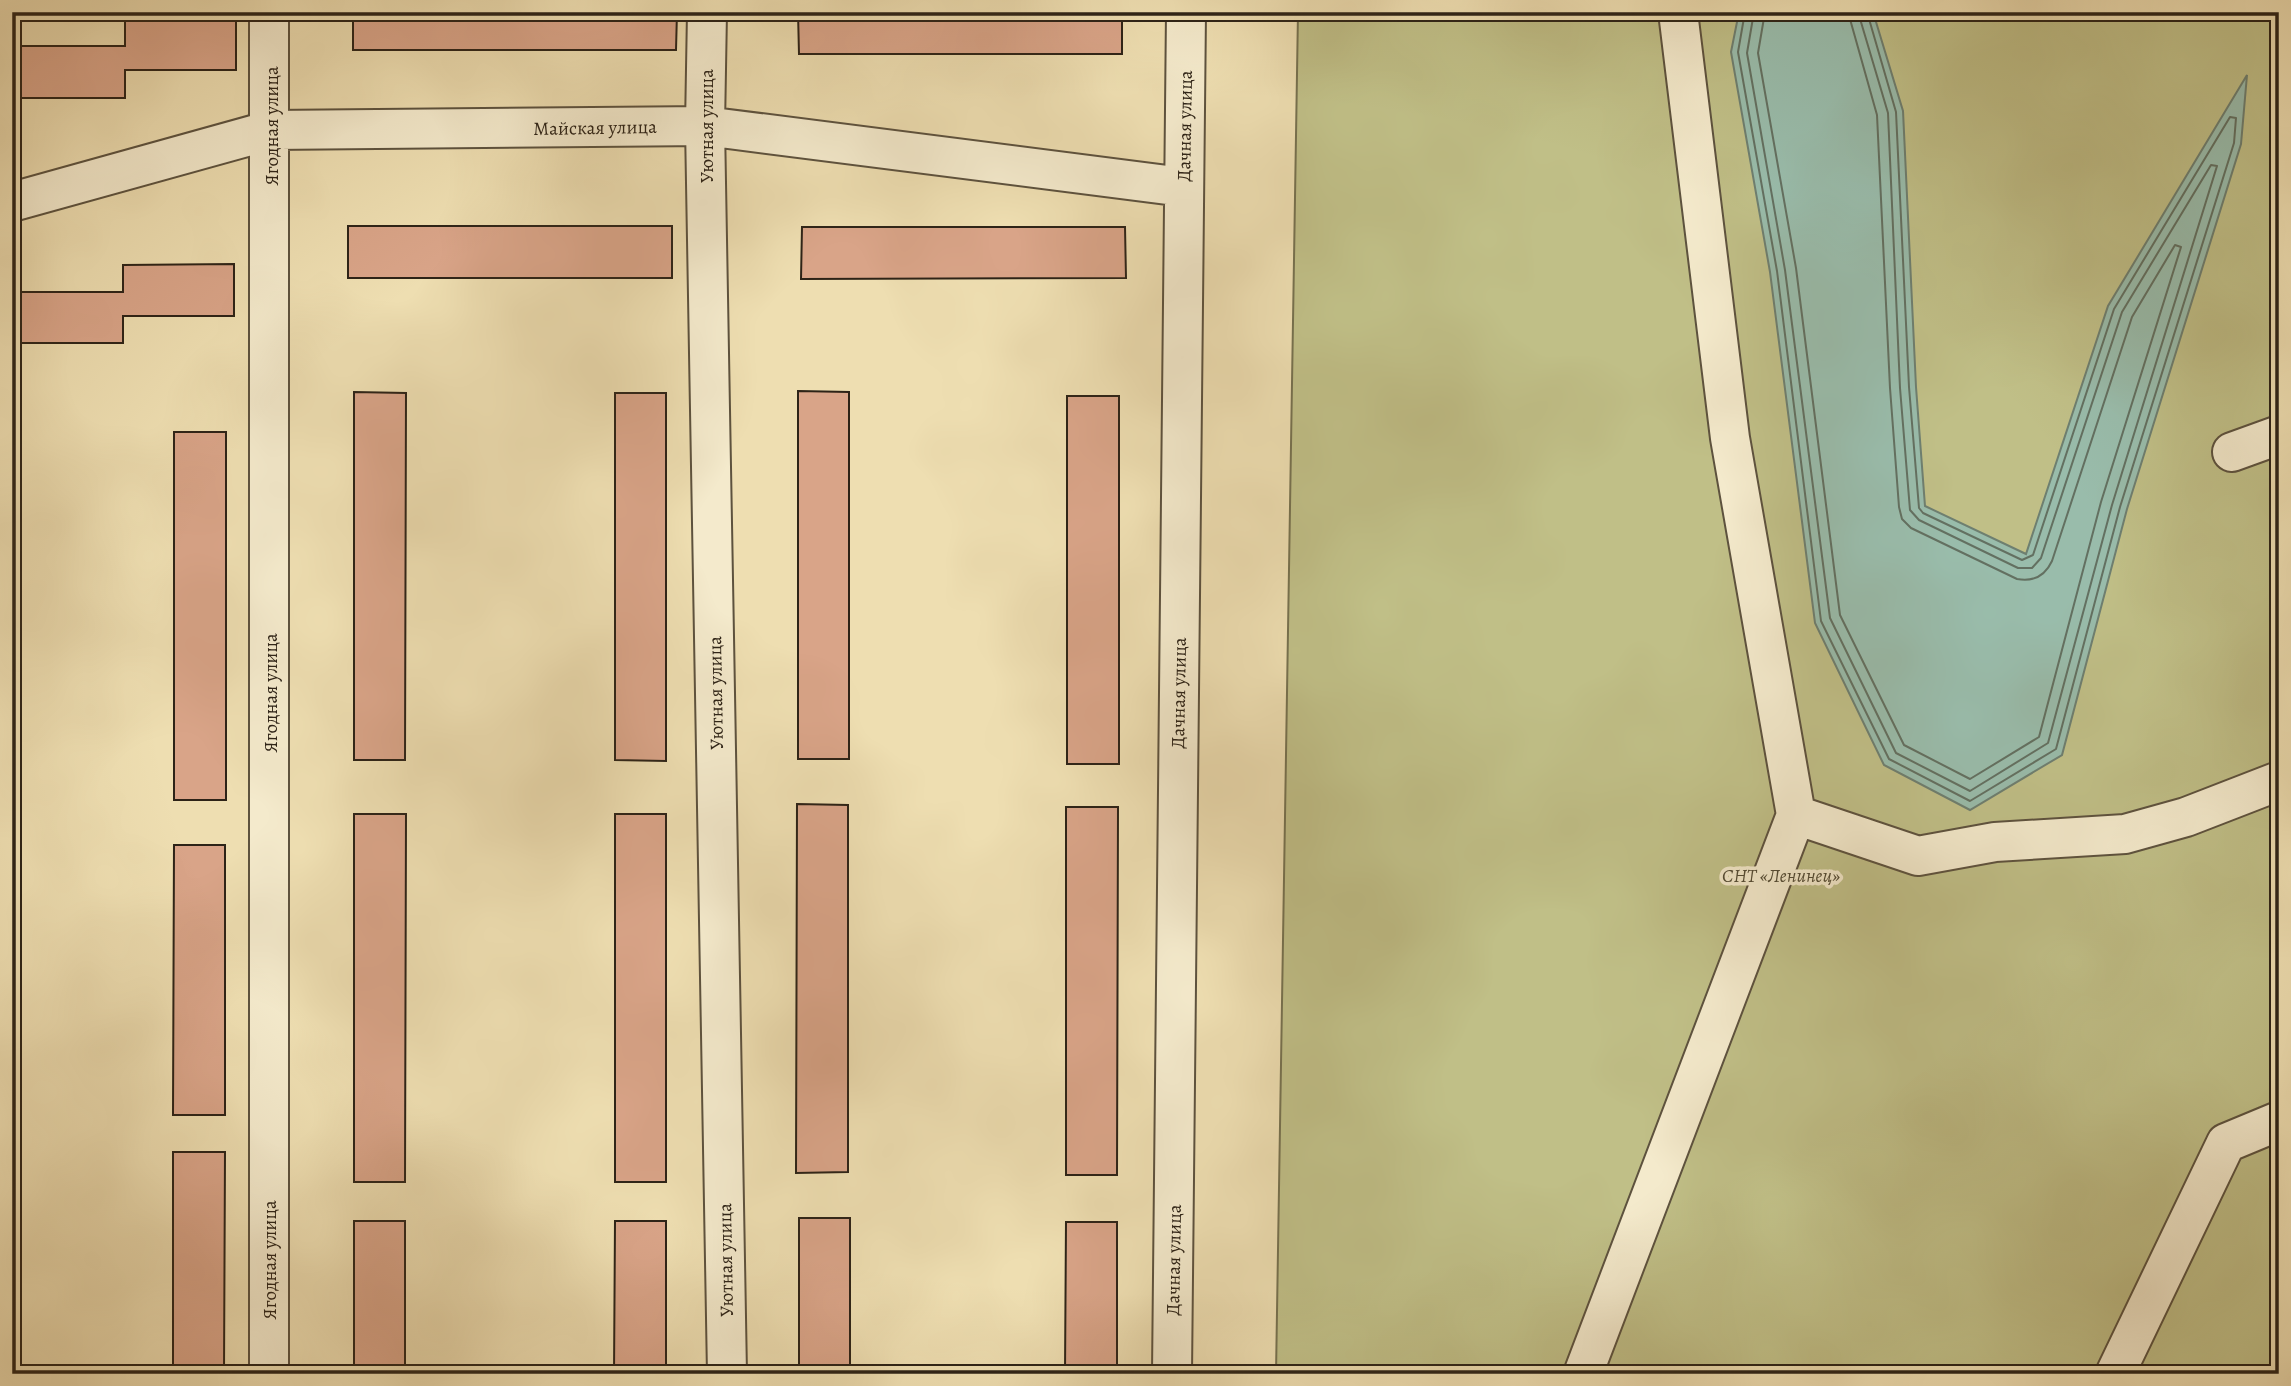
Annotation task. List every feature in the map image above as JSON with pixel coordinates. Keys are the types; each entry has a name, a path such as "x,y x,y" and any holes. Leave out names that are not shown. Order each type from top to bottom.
{"street":[{"name":"Ягодная улица","path":"269,1374 270,12"},
{"name":"Уютная улица","path":"707,12 705,126 727,1374"},
{"name":"Дачная улица","path":"1172,1374 1186,12"},
{"path":"1583,1374 1796,815 1730,438 1678,12"},
{"name":"Майская улица","path":"12,202 271,130 705,126 1183,187"},
{"path":"2232,452 2279,435"},
{"path":"1796,815 1918,856 1995,842 2125,834 2186,817 2279,781"},
{"path":"2116,1374 2226,1143 2279,1121"}],"green space":[{"name":"СНТ «Ленинец»","path":"1298,12 2279,12 2279,1374 1276,1374"}],"water":[{"path":"1739,12 1873,12 1903,111 1916,387 1925,506 2026,554 2108,306 2247,75 2241,144 2127,509 2062,755 1970,810 1884,765 1815,623 1770,272 1731,52"}],"building":[{"path":"353,12 677,12 676,50 353,50"},
{"path":"798,12 1122,12 1122,54 799,54"},
{"path":"125,19 236,19 236,70 125,70 125,98 14,98 12,123 14,46 125,46"},
{"path":"348,226 672,226 672,278 348,278"},
{"path":"802,227 1125,227 1126,278 801,279"},
{"path":"234,264 234,316 123,316 123,343 12,343 12,292 123,292 123,265"},
{"path":"798,391 849,392 849,759 798,759"},
{"path":"354,392 406,393 405,760 354,760"},
{"path":"615,393 666,393 666,761 615,760"},
{"path":"1067,396 1119,396 1119,764 1067,764"},
{"path":"174,432 226,432 226,800 174,800"},
{"path":"797,804 848,805 848,1172 796,1173"},
{"path":"1066,807 1118,807 1117,1175 1066,1175"},
{"path":"354,814 406,814 405,1182 354,1182"},
{"path":"615,814 666,814 666,1182 615,1182"},
{"path":"174,845 225,845 225,1115 173,1115"},
{"path":"173,1152 225,1152 224,1374 173,1374"},
{"path":"799,1218 850,1218 850,1374 799,1374"},
{"path":"354,1221 405,1221 405,1374 354,1374"},
{"path":"615,1221 666,1221 666,1374 614,1374"},
{"path":"1066,1222 1117,1222 1117,1374 1065,1374"}]}
